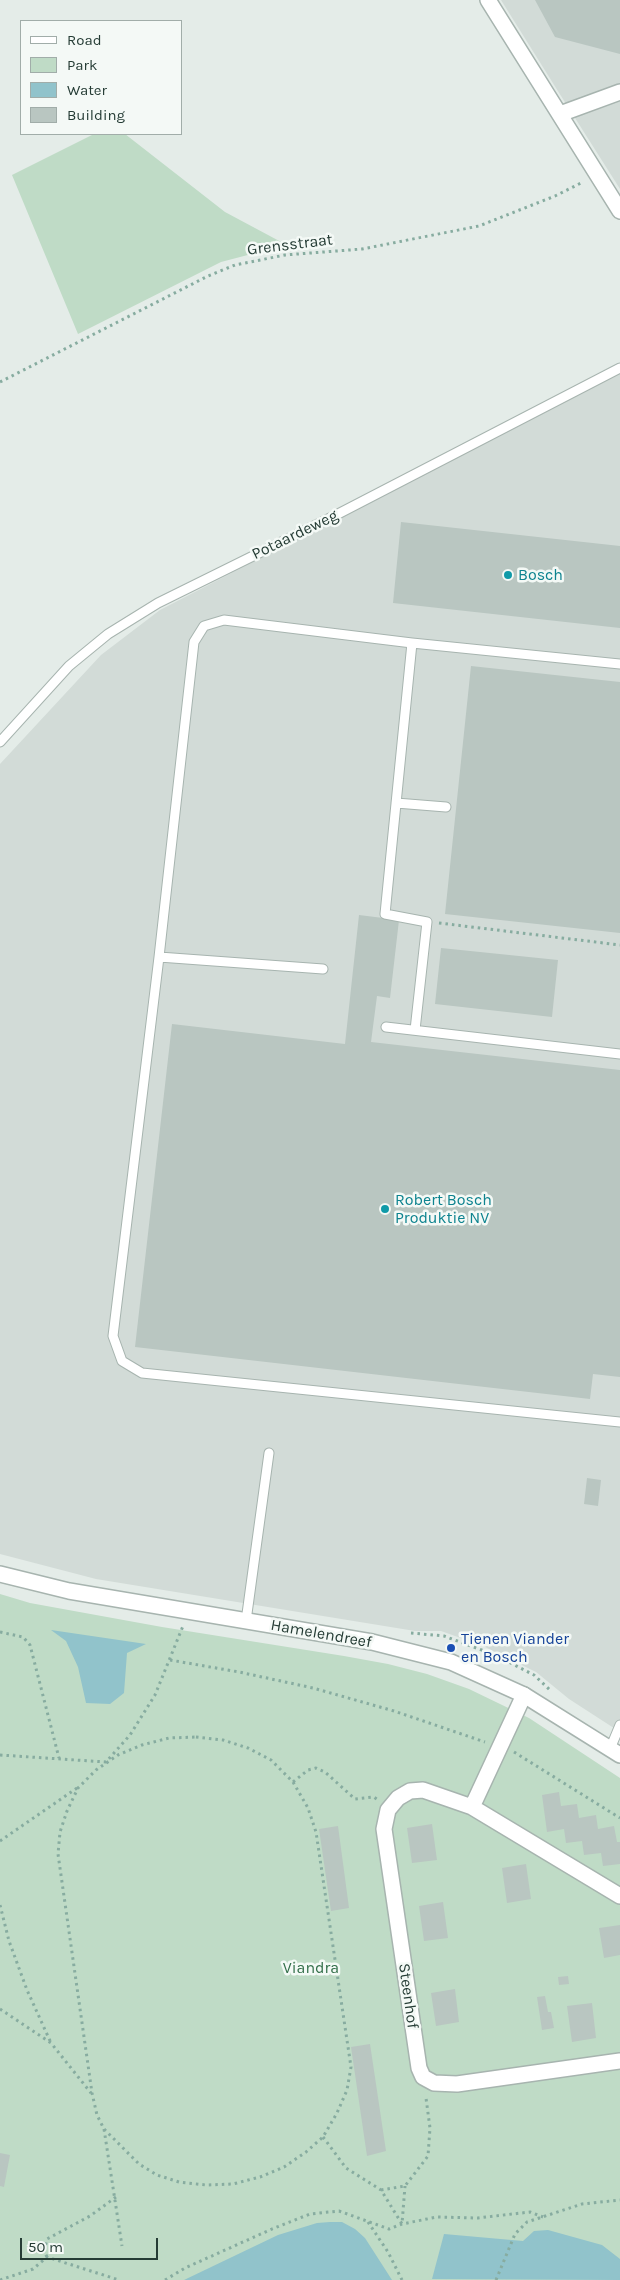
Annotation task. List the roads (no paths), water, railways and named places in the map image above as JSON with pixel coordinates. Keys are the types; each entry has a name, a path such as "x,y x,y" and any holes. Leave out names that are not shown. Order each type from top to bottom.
{"street":[{"path":"488,0 620,211"},
{"path":"560,114 620,92"},
{"name":"Hamelendreef","path":"0,1574 69,1591 407,1650 451,1662 524,1695 615,1752"},
{"path":"524,1695 472,1807 620,1896"},
{"name":"Steenhof","path":"472,1807 423,1790 410,1791 398,1798 388,1810 384,1829 418,2068 423,2077 434,2083 457,2084 620,2061"}],"lane":[{"name":"Potaardeweg","path":"0,742 69,666 108,634 158,603 336,515 620,368"},
{"path":"620,664 412,643 224,620 204,626 194,642 159,956 113,1336 122,1361 142,1373 620,1422"},
{"path":"412,643 385,914 427,922 416,1030"},
{"path":"396,803 446,807"},
{"path":"159,956 324,969"},
{"path":"386,1027 620,1054"},
{"path":"246,1621 269,1453"},
{"path":"615,1752 620,1725"}],"water":[{"path":"51,1630 146,1644 127,1653 124,1693 110,1704 86,1703 78,1667 66,1641"},
{"path":"342,2222 355,2229 365,2238 392,2280 184,2280 278,2235 317,2223"},
{"path":"548,2230 602,2245 620,2259 620,2280 432,2279 444,2234 523,2241 534,2231"}],"place":[{"name":"Bosch","path":"508,575"},
{"name":"Robert Bosch Produktie NV","path":"385,1209"},
{"name":"Tienen Viander en Bosch","path":"451,1648"}],"park label":[{"name":"Viandra","path":"311,1968"}]}
